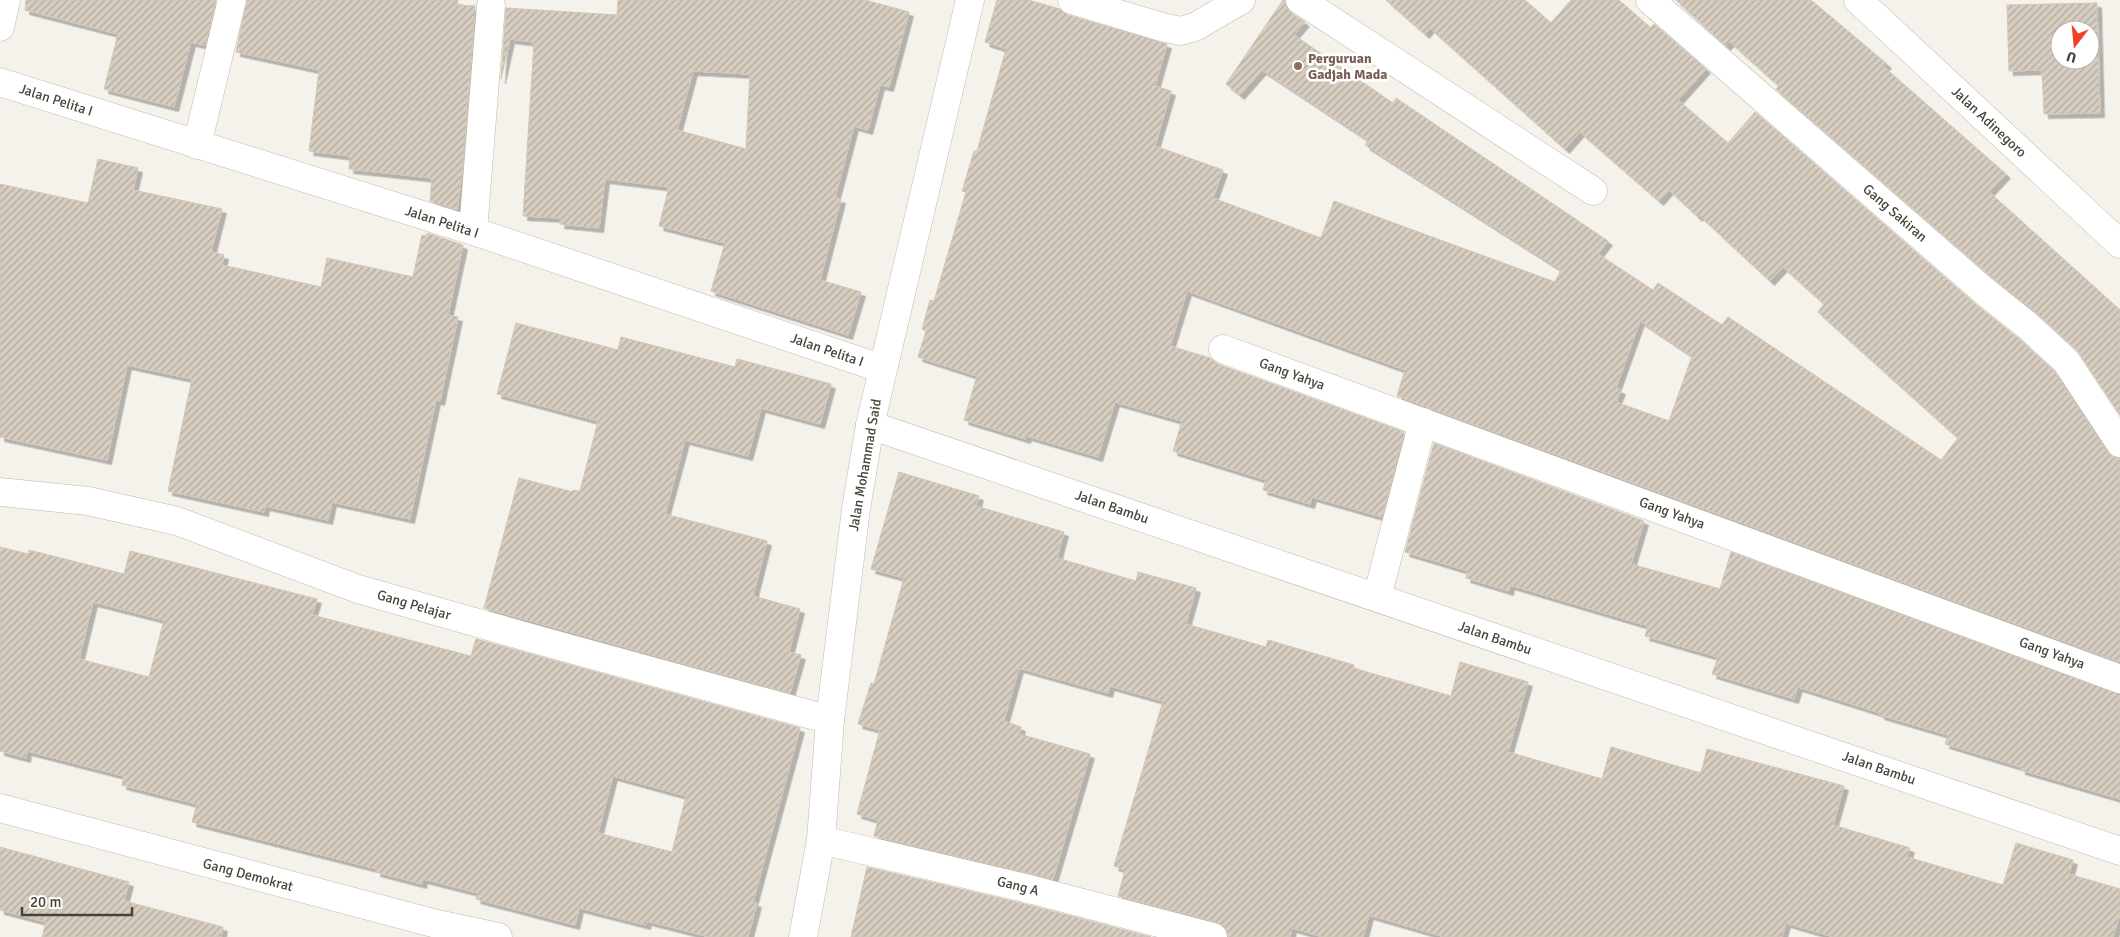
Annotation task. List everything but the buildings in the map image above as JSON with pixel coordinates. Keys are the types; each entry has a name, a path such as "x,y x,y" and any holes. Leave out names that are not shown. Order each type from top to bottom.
{"street":[{"path":"0,27 6,0"},
{"path":"197,145 232,0"},
{"name":"Jalan Mohammad Said","path":"803,937 821,840 830,720 856,509 870,425 970,0"},
{"path":"1072,0 1162,28 1180,31 1195,28 1241,0"},
{"path":"1300,0 1593,191"},
{"name":"Gang Sakiran","path":"1650,0 1982,290 2027,325 2066,361 2120,443"},
{"name":"Jalan Adinegoro","path":"1858,0 2120,244"},
{"path":"473,232 491,5"},
{"name":"Jalan Pelita I","path":"0,82 473,232 882,369"},
{"name":"Gang Yahya","path":"1223,349 2120,678"},
{"path":"1377,597 1423,422"},
{"name":"Jalan Bambu","path":"870,425 2120,851"},
{"name":"Gang Pelajar","path":"0,492 88,501 177,521 358,589 830,720"},
{"name":"Gang Demokrat","path":"0,808 436,924 498,937"},
{"name":"Gang A","path":"821,840 1033,890 1213,937"}],"place":[{"name":"Perguruan Gadjah Mada","path":"1298,66"}]}
